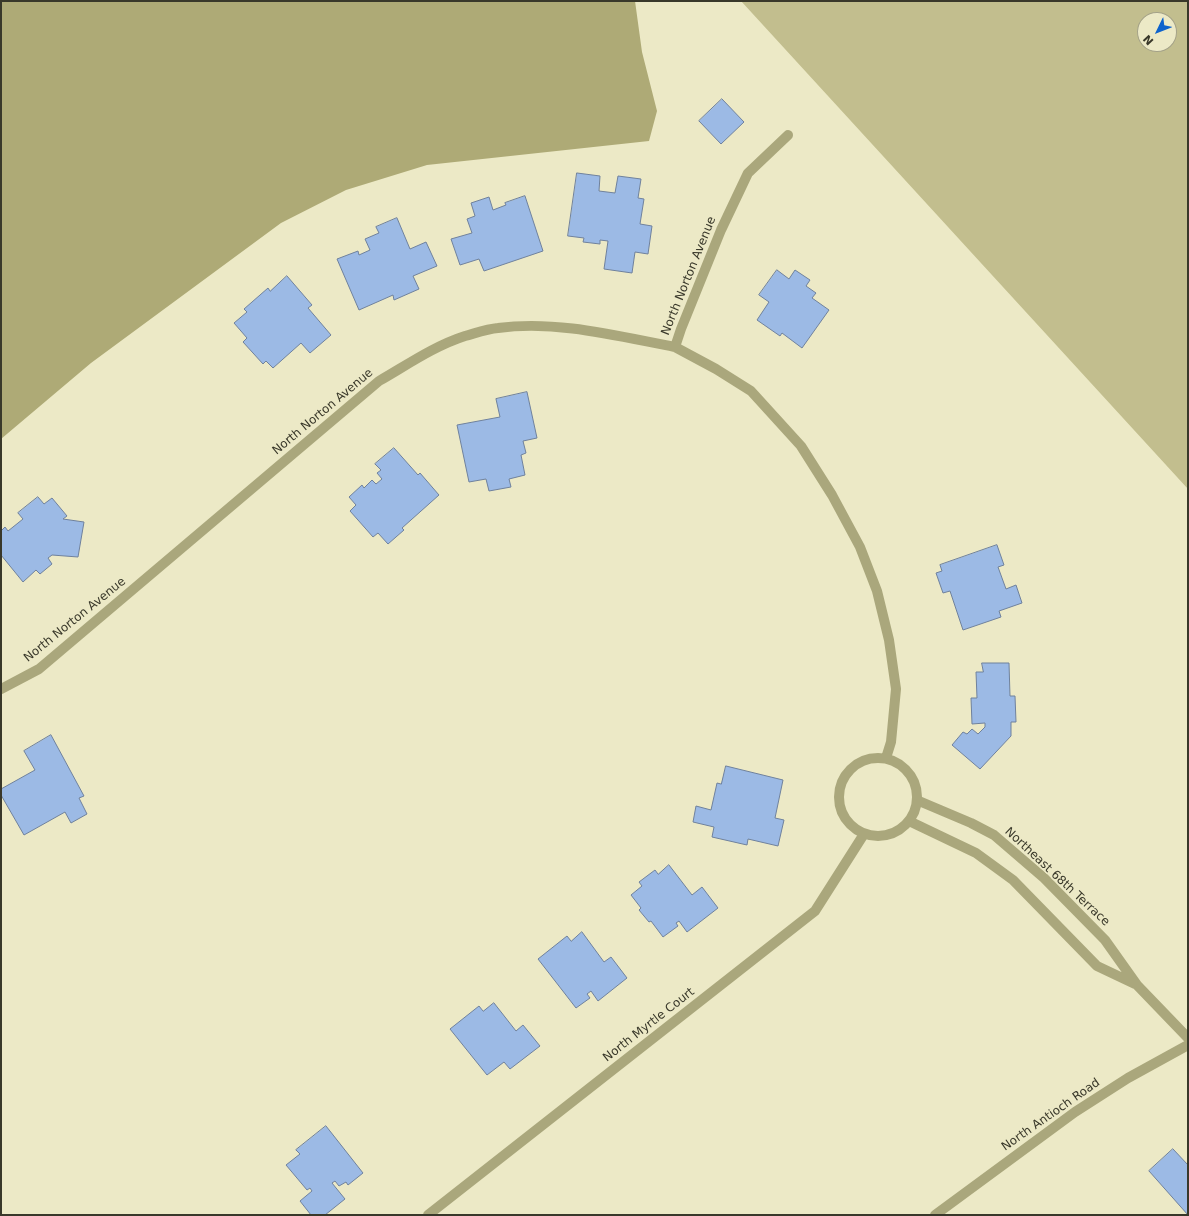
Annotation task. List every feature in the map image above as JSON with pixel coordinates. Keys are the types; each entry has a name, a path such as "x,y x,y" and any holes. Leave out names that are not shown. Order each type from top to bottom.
{"street":[{"name":"North Norton Avenue","path":"1,689 39,669 379,381 428,352 464,337 497,328 538,325 573,328 675,347 721,230 748,173 788,135"},
{"path":"675,347 716,369 751,391 801,446 832,495 860,547 877,591 889,640 896,689 891,742 886,758"},
{"path":"877,757 886,758 902,765 910,774 916,785 919,801 914,815 900,830 889,835 876,837 864,834 852,827 844,817 839,804 839,790 843,778 852,767 864,760 877,757"},
{"name":"Northeast 68th Terrace","path":"919,801 952,814 994,835 1044,878 1105,940 1137,985 1188,1038"},
{"name":"Northeast 68th Terrace","path":"910,821 976,853 1014,880 1097,966 1137,985"},
{"name":"North Myrtle Court","path":"428,1215 815,911 864,834"},
{"name":"North Antioch Road","path":"935,1215 1075,1112 1128,1078 1188,1045"}],"shaded area":[{"path":"1,1 635,1 642,52 657,111 649,141 427,165 346,190 281,223 91,363 1,439"},
{"path":"741,1 1188,1 1188,489"}],"building":[{"path":"722,99 744,122 721,144 699,121"},
{"path":"577,173 600,176 599,191 615,193 618,176 641,179 638,198 644,199 640,224 652,226 648,254 635,252 632,273 604,269 608,241 600,240 600,244 583,242 584,238 568,236"},
{"path":"525,196 543,251 484,271 479,259 460,265 451,239 472,233 467,219 475,216 471,203 489,197 493,210 506,205 505,203"},
{"path":"397,218 410,249 426,242 437,266 413,276 419,289 394,300 393,295 359,310 337,259 358,251 359,255 370,250 365,239 379,233 376,227"},
{"path":"777,270 789,279 795,270 810,280 806,286 816,293 812,298 829,310 802,348 782,333 780,336 757,320 769,302 759,295"},
{"path":"287,276 312,305 308,308 331,335 310,353 301,343 273,368 266,361 263,364 243,342 247,338 234,323 247,312 244,309 268,288 270,291"},
{"path":"527,392 537,438 523,441 526,453 521,455 525,475 509,479 511,487 489,491 486,479 469,482 457,425 500,417 496,399"},
{"path":"394,448 418,475 420,473 439,495 402,528 404,530 388,544 378,533 373,537 350,511 356,505 349,497 362,485 364,488 372,480 376,484 382,479 377,473 381,470 375,464"},
{"path":"38,497 44,504 52,498 67,516 63,519 84,522 78,557 52,555 48,558 52,564 40,574 36,570 23,582 1,555 1,531 5,527 8,531 23,519 18,513"},
{"path":"997,545 1004,565 998,567 1006,589 1016,585 1022,603 999,611 1001,617 963,630 950,591 943,593 936,573 942,571 940,565"},
{"path":"982,663 1009,663 1010,696 1015,696 1016,722 1011,722 1011,736 980,769 952,745 963,732 967,734 972,729 978,734 985,727 985,723 972,724 971,698 977,698 976,672 983,672"},
{"path":"51,735 84,796 79,798 87,814 71,823 65,812 24,835 1,795 1,789 35,770 24,751"},
{"path":"726,766 783,780 775,818 784,820 778,846 748,839 747,845 712,837 714,827 693,822 696,806 711,810 717,783 721,784"},
{"path":"669,865 692,895 702,887 718,908 687,932 679,921 676,923 678,926 663,937 651,921 649,922 639,910 641,908 631,895 642,886 639,882 655,870 658,874"},
{"path":"582,932 604,962 611,957 627,978 598,1001 591,991 587,994 590,998 576,1008 538,959 567,936 571,941"},
{"path":"494,1003 516,1031 523,1025 540,1046 510,1069 504,1062 487,1075 450,1029 479,1006 483,1011"},
{"path":"326,1126 363,1173 348,1185 346,1182 339,1186 335,1181 332,1183 345,1199 325,1215 311,1215 300,1201 312,1191 310,1188 307,1190 286,1165 300,1154 296,1150"},
{"path":"1173,1149 1188,1165 1188,1215 1149,1171"}]}
